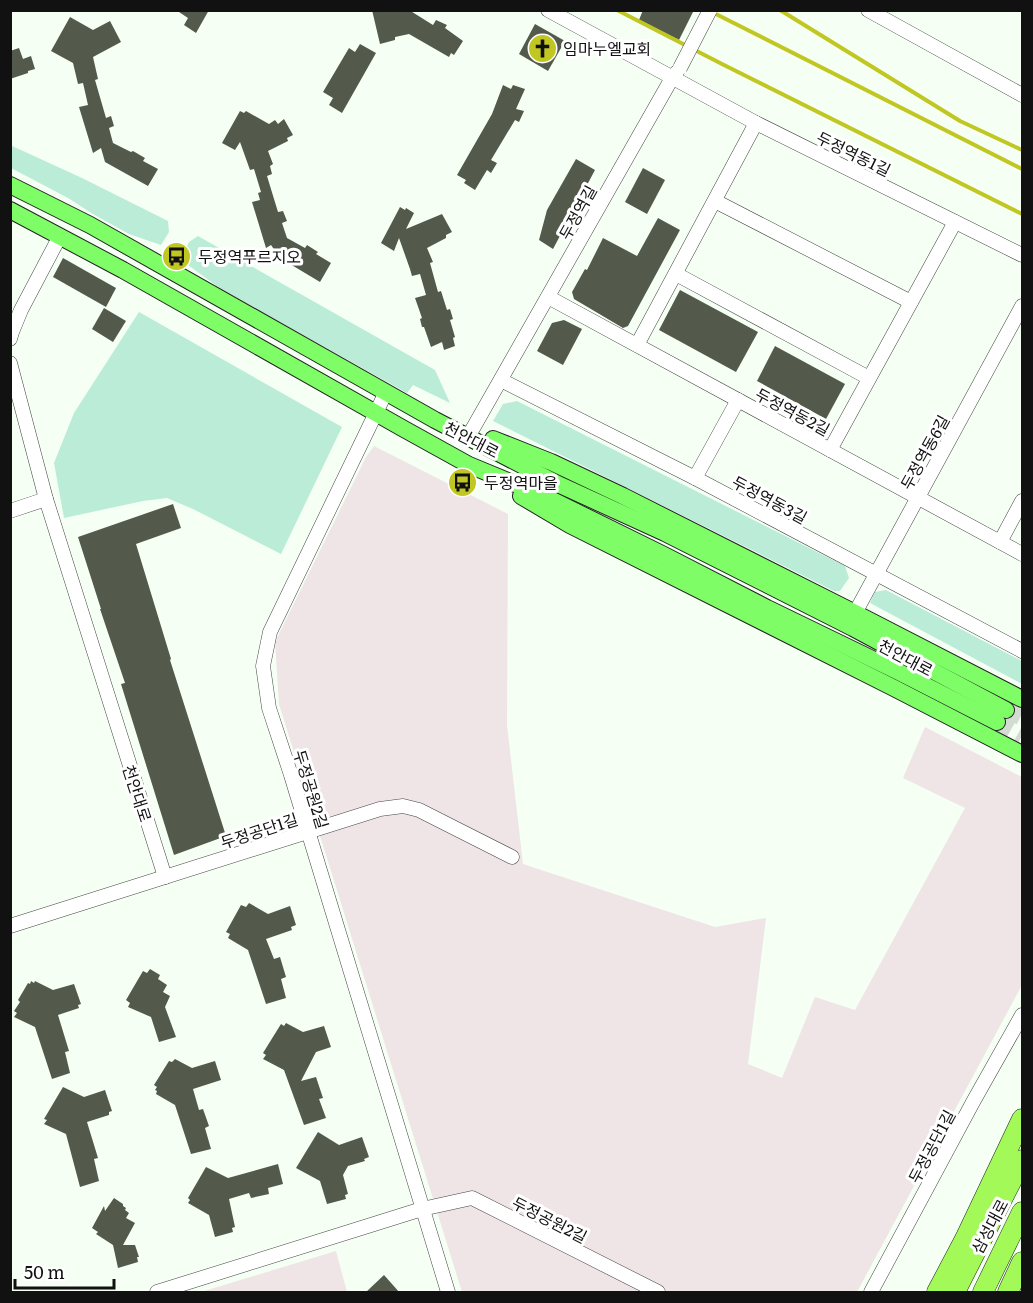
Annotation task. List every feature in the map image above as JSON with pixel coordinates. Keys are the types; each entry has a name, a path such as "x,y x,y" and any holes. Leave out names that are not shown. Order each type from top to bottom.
{"highway":[{"path":"938,1293 1023,1119"},
{"name":"삼성대로","path":"955,1293 1023,1160"},
{"name":"삼성대로","path":"983,1293 1023,1212"},
{"path":"1008,1293 1023,1262"}],"main road":[{"name":"천안대로","path":"10,184 90,225 435,420 560,485 665,533 842,623 1001,716 899,672 565,507 469,465 10,210"},
{"path":"435,420 472,430 551,462 623,496 1023,699"},
{"path":"469,465 570,525 1023,754"},
{"path":"1007,747 1023,740"}],"street":[{"name":"두정역동1길","path":"548,10 676,73 756,123 1023,255"},
{"name":"두정역길","path":"472,430 710,10"},
{"path":"868,10 1023,95"},
{"path":"637,345 756,123"},
{"path":"715,201 911,302"},
{"path":"830,450 955,222"},
{"path":"10,339 21,310 60,236"},
{"path":"676,274 869,378"},
{"name":"두정역동2길","path":"548,297 1023,554"},
{"name":"두정역동6길","path":"855,613 1023,306"},
{"name":"천안대로","path":"10,363 45,500 165,877"},
{"name":"두정역동3길","path":"501,380 695,478 1023,651"},
{"name":"두정공원2길","path":"386,392 270,632 263,666 269,708 448,1293"},
{"path":"695,478 738,400"},
{"path":"10,511 45,500"},
{"path":"1000,542 1023,501"},
{"name":"두정공단1길","path":"10,926 380,809 403,806 419,810 512,857"},
{"name":"두정공단1길","path":"871,1293 1023,1015"},
{"name":"두정공원2길","path":"157,1293 183,1289 422,1209 472,1198 658,1293"}],"shaded area":[{"path":"374,446 508,514 507,725 523,864 715,927 766,918 748,1064 782,1078 815,997 855,1010 965,808 903,778 925,727 1022,777 1022,985 857,1292 462,1292 279,704 275,642 366,457"},
{"path":"336,1251 347,1292 201,1292"}],"green space":[{"path":"10,145 168,221 169,232 161,245 129,234 11,168"},
{"path":"198,236 435,370 450,403 413,385 407,393 221,289 188,265 182,256 189,242"},
{"path":"139,312 342,427 281,554 167,498 64,518 54,463 74,413"},
{"path":"517,401 845,566 849,578 840,591 834,591 493,421 503,404"},
{"path":"886,590 1022,661 1022,684 870,603 875,592"}],"building":[{"path":"176,10 209,10 196,33 184,25 188,18"},
{"path":"372,10 409,10 433,25 436,20 447,25 445,28 463,41 454,55 451,53 449,57 409,34 380,44"},
{"path":"643,10 694,10 679,40 639,20"},
{"path":"70,17 93,30 110,21 121,42 93,57 98,79 95,80 106,118 111,116 114,126 109,128 113,143 133,151 145,158 143,161 158,169 148,186 105,162 101,148 93,153 79,107 88,105 83,83 78,84 73,63 51,51"},
{"name":"임마누엘교회","path":"535,24 565,41 548,71 519,54"},
{"path":"360,44 376,53 342,113 329,105 333,98 323,92 349,48 355,52"},
{"path":"19,48 23,59 31,56 35,69 10,79 10,51"},
{"path":"503,85 511,89 513,85 525,89 516,109 524,111 519,122 515,120 491,160 497,163 491,173 487,170 475,190 464,183 466,180 457,175 492,114"},
{"path":"240,111 244,113 246,111 269,124 275,120 278,124 284,119 293,135 287,138 288,141 268,151 273,164 270,166 272,174 267,176 278,212 283,211 287,221 282,223 287,238 305,248 307,245 331,263 320,282 280,258 271,245 266,248 252,202 260,200 258,193 261,192 254,169 250,170 240,142 235,150 222,143"},
{"path":"576,159 595,170 553,249 539,240 547,210"},
{"path":"643,168 665,180 647,214 625,202"},
{"path":"400,207 414,213 406,229 442,214 452,232 446,235 446,238 427,248 433,262 430,263 438,292 441,291 447,310 450,309 453,319 450,320 455,346 444,350 442,342 431,347 424,327 422,327 420,319 422,318 415,298 426,295 420,274 412,276 399,238 394,251 381,243"},
{"path":"658,218 680,230 628,326 623,328 574,299 572,292 585,269 587,270 603,238 637,256"},
{"path":"63,258 116,288 106,307 53,277"},
{"path":"680,290 758,332 736,372 659,330"},
{"path":"104,308 126,321 113,342 92,329"},
{"path":"564,320 582,329 563,365 537,351 552,323"},
{"path":"775,346 845,384 826,419 757,381"},
{"path":"173,504 181,528 136,544 226,836 174,855 121,684 125,683 78,537"},
{"path":"249,903 268,914 290,906 296,925 291,927 292,930 266,939 274,959 280,957 286,977 281,979 286,998 266,1004 248,950 228,938 230,934 226,932 241,905 246,907"},
{"path":"150,969 160,975 158,979 167,985 163,992 170,996 165,1007 176,1037 159,1042 151,1017 128,1007 130,1003 126,1000 143,971 147,973"},
{"path":"31,981 53,990 74,984 81,1004 78,1005 79,1008 58,1015 69,1051 65,1052 70,1073 52,1079 35,1027 14,1017 17,1013 14,1011 20,1002 18,1000"},
{"path":"286,1023 303,1032 324,1026 331,1047 316,1052 301,1081 316,1077 323,1098 319,1099 326,1118 304,1125 284,1070 263,1059 266,1055 263,1053 281,1024 284,1026"},
{"path":"175,1059 192,1068 215,1061 221,1080 193,1089 199,1110 203,1109 209,1126 205,1128 211,1149 191,1154 175,1105 156,1094 157,1087 154,1085 169,1061 172,1062"},
{"path":"63,1087 84,1097 105,1090 112,1111 109,1115 87,1122 98,1158 94,1159 99,1181 80,1187 66,1134 44,1124 47,1120 44,1119"},
{"path":"318,1132 339,1145 362,1137 369,1157 364,1159 365,1161 348,1166 343,1175 348,1194 345,1195 346,1199 327,1204 320,1181 296,1168"},
{"path":"278,1164 283,1184 268,1188 269,1194 251,1198 249,1193 229,1199 235,1227 232,1228 233,1232 215,1237 209,1215 188,1203 190,1200 188,1198 206,1167 228,1178"},
{"path":"114,1198 123,1204 129,1213 126,1218 135,1223 123,1245 135,1245 139,1257 137,1257 138,1262 118,1268 113,1245 96,1234 98,1232 92,1228 104,1206 105,1211"},
{"path":"384,1275 400,1293 365,1293"}],"tunnel":[{"path":"1006,710 1022,718"},
{"path":"997,722 1022,736"}],"railway":[{"path":"617,10 1022,214"},
{"path":"708,10 1022,169"},
{"path":"780,10 960,121 1022,150"}],"place":[{"name":"임마누엘교회","path":"542,48"},
{"name":"두정역푸르지오","path":"177,256"},
{"name":"두정역마을","path":"463,482"}]}
